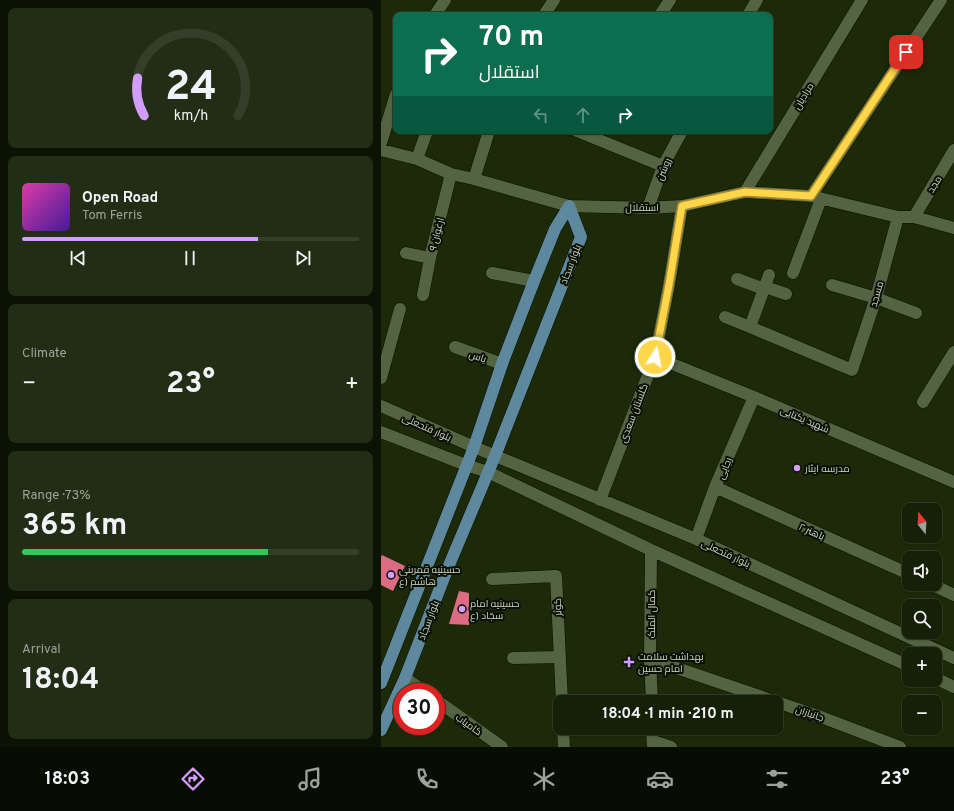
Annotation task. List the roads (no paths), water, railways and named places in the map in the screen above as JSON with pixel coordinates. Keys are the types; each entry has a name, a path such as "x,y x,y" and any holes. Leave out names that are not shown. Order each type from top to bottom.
{"main road":[{"name":"بلوار سجاد","path":"381,683 474,447 502,364 534,281 555,229 569,206"},
{"name":"بلوار سجاد","path":"381,730 405,678 447,570 495,456 581,236 569,206"},
{"path":"429,560 447,570"}],"street":[{"path":"437,12 445,0"},
{"path":"546,12 554,0"},
{"path":"661,12 670,0"},
{"path":"750,12 757,0"},
{"name":"مرادیان","path":"745,192 862,0"},
{"path":"793,273 816,198 941,0"},
{"path":"381,143 393,104"},
{"path":"417,159 426,134"},
{"path":"474,178 488,134"},
{"path":"595,134 663,166"},
{"name":"روشن","path":"648,208 663,166 680,134"},
{"name":"استقلال","path":"381,150 417,159 451,174 474,178 569,206 648,208 682,206 745,192 816,198 898,217 914,217 954,228"},
{"name":"مجد","path":"914,217 954,150"},
{"name":"ارغوان ۹","path":"423,295 430,258 451,174"},
{"name":"گلستان سعدی","path":"600,500 655,357 682,206"},
{"name":"مسجد","path":"750,327 852,370 876,298 898,217"},
{"path":"406,254 430,258"},
{"path":"492,273 534,281"},
{"path":"725,317 750,327 769,275"},
{"path":"737,280 785,294"},
{"path":"832,285 876,298 916,313"},
{"path":"381,378 400,309"},
{"name":"یاس","path":"455,347 502,364"},
{"path":"923,402 954,352"},
{"name":"شهید یکتایی","path":"655,357 754,397 954,482"},
{"name":"رجایی","path":"696,539 715,487 754,397"},
{"name":"بلوار فتحعلی","path":"381,406 495,456 696,539 954,658"},
{"name":"بلوار فتحعلی","path":"381,432 488,472"},
{"path":"488,472 651,550 902,663"},
{"name":"باهنر ۲","path":"715,487 902,571"},
{"name":"کمال الملک","path":"651,550 650,659 652,695"},
{"name":"کوثر","path":"492,579 556,576 562,695"},
{"path":"942,589 954,595"},
{"path":"513,658 559,657"},
{"name":"جانبازان","path":"650,659 821,717 900,747"},
{"path":"405,678 412,683"},
{"path":"942,681 954,687"},
{"name":"کامیاب","path":"445,706 502,747"},
{"path":"563,735 564,747"},
{"path":"653,744 671,747"}],"place":[{"name":"مدرسه ایثار","path":"797,468"},
{"name":"حسینیه قمربنی هاشم (ع","path":"391,575"},
{"name":"حسینیه امام سجّاد (ع","path":"462,609"},
{"name":"بهداشت سلامت امام حسین","path":"629,662"}]}
